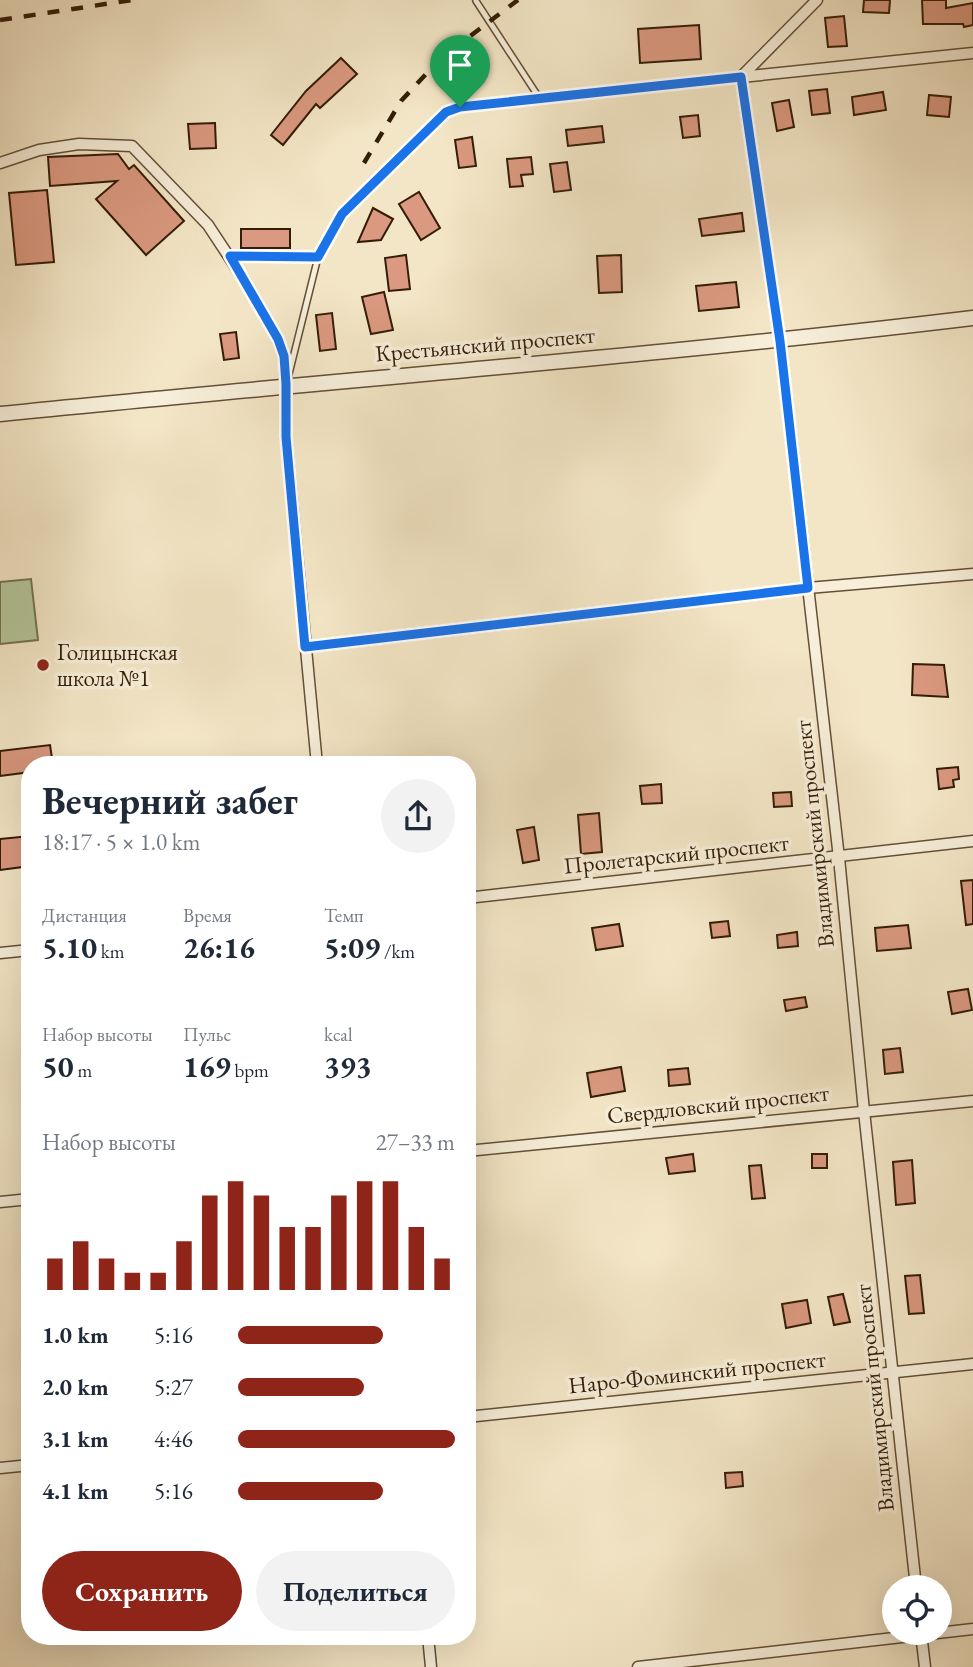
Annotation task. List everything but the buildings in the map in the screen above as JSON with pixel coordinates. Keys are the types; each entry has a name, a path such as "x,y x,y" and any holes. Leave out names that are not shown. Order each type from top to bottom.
{"street":[{"path":"741,77 817,0"},
{"path":"741,77 973,53"},
{"name":"Владимирский проспект","path":"741,77 780,341 839,858 863,1111 915,1575"},
{"path":"0,163 39,150 79,144 132,146 208,225 230,256 278,339 284,356 286,437 316,756"},
{"name":"Крестьянский проспект","path":"0,414 286,384 780,341 973,318"},
{"path":"305,647 808,588 973,574"},
{"name":"Пролетарский проспект","path":"476,897 973,841"},
{"path":"0,953 21,951"},
{"name":"Свердловский проспект","path":"476,1150 973,1101"},
{"path":"0,1202 21,1200"},
{"name":"Наро-Фоминский проспект","path":"476,1416 973,1364"},
{"path":"0,1468 21,1466"},
{"path":"952,1631 973,1629"},
{"path":"638,1667 882,1639"},
{"path":"429,1645 431,1667"},
{"path":"922,1645 925,1667"}],"lane":[{"path":"476,1 540,99"},
{"path":"422,133 446,112 460,107 741,77"},
{"path":"286,384 296,355 318,257"}],"path":[{"path":"230,256 318,257 342,214 422,133"}],"green space":[{"path":"31,579 38,640 0,644 0,582"}],"railway":[{"path":"0,20 132,0"},
{"path":"364,163 401,101 441,58 518,0"}],"place":[{"name":"Голицынская школа №1","path":"43,665"}],"route":[{"path":"741,77 780,341 808,588 305,647 286,437 284,356 278,339 230,256 318,257 342,214 422,133 446,112 460,107 741,77"}]}
